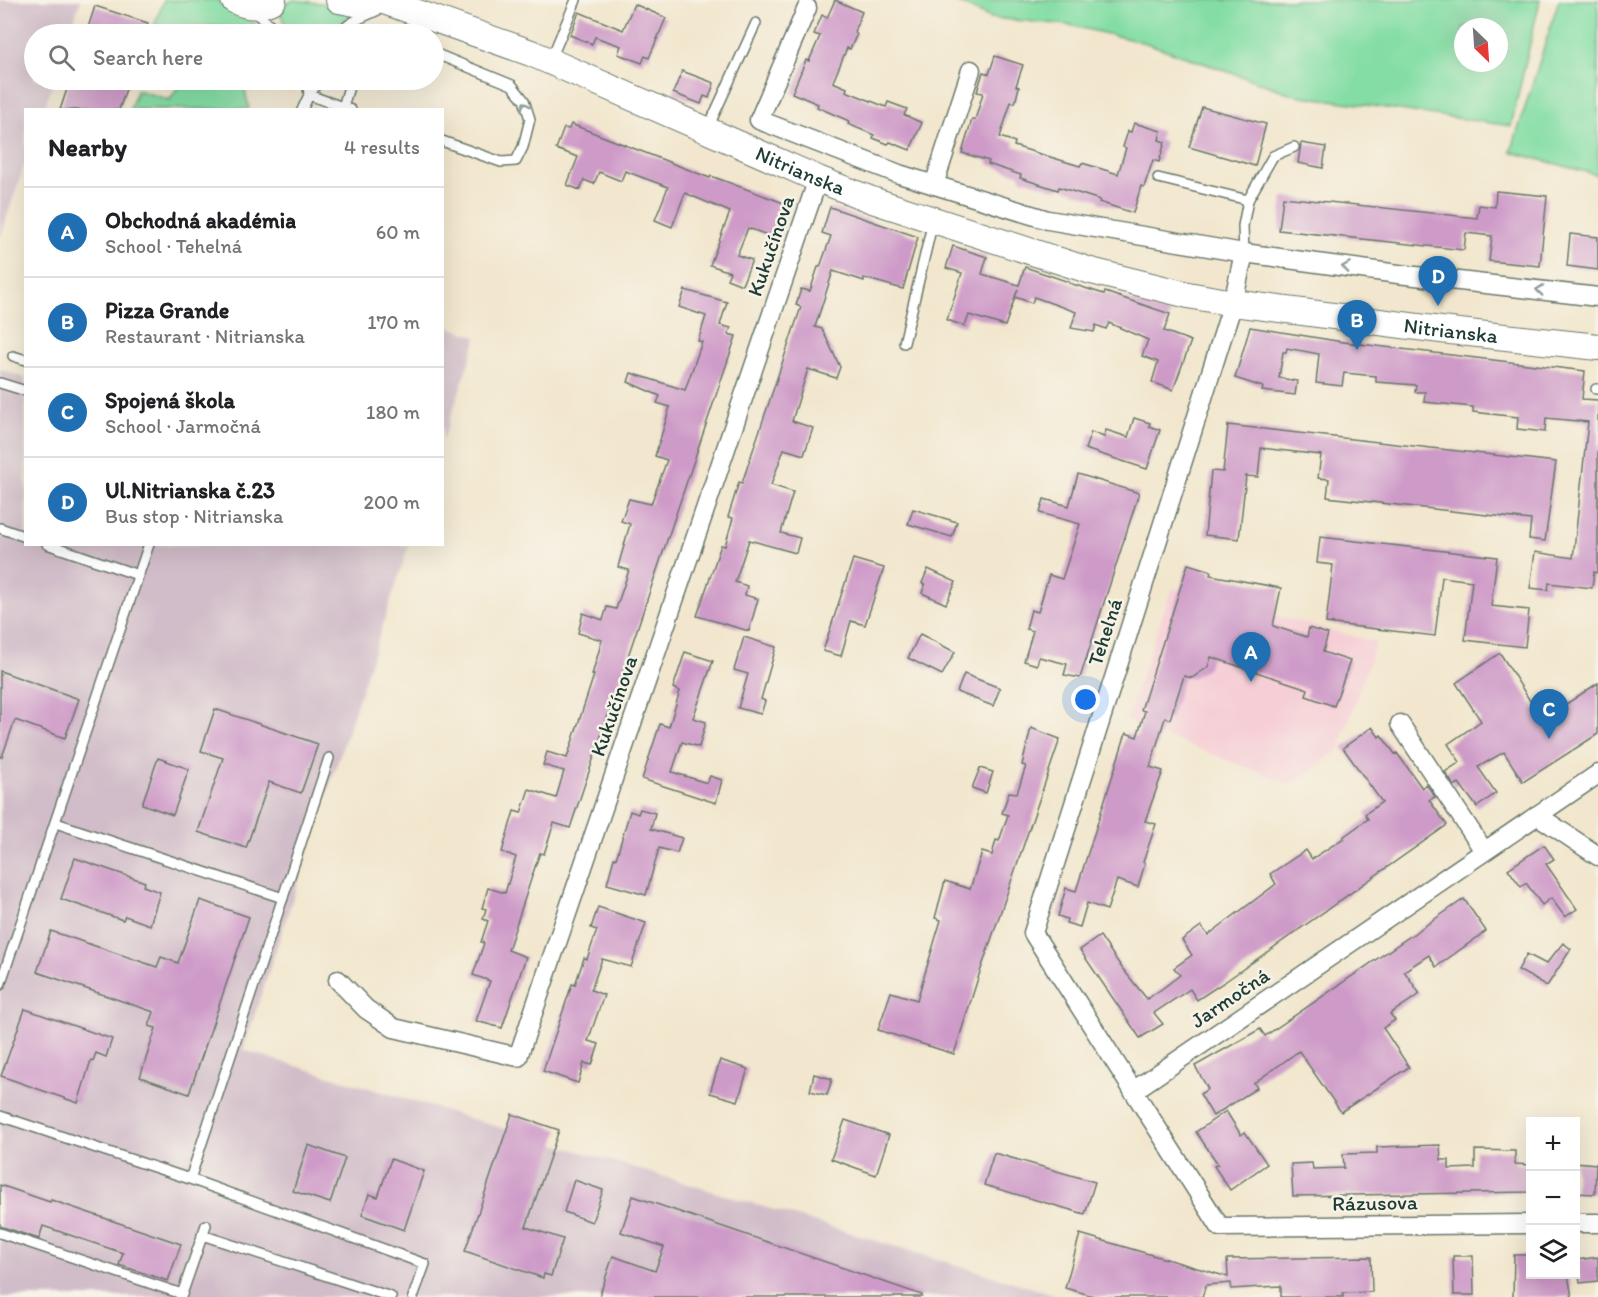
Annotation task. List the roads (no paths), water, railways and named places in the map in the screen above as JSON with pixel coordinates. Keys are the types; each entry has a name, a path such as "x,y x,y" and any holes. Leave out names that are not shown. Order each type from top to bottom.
{"main road":[{"path":"339,0 355,3 366,0"},
{"path":"239,3 254,6 271,1"},
{"name":"Nitrianska","path":"387,2 550,61 818,178 933,221 1138,284 1233,303 1441,330 1598,347"}],"street":[{"name":"Nitrianska","path":"807,8 759,120 899,174 1048,220 1244,253 1398,274 1598,297"},
{"path":"934,185 971,69"},
{"name":"Kukučínova","path":"338,980 366,1009 394,1028 518,1056 818,178"},
{"path":"1233,303 1244,253"},
{"name":"Tehelná","path":"1133,1091 1033,933 1233,303"},
{"path":"1400,724 1484,851"},
{"name":"Jarmočná","path":"1133,1091 1598,774"},
{"path":"1537,814 1598,856"},
{"name":"Rázusova","path":"1133,1091 1220,1227 1526,1224"},
{"path":"1580,1223 1598,1223"}],"lane":[{"path":"550,61 576,0"},
{"path":"271,1 277,24"},
{"path":"350,24 387,2"},
{"path":"239,3 269,24"},
{"path":"708,130 756,22"},
{"path":"444,57 512,85 524,100 530,119 523,147 516,161 501,162 444,142"},
{"path":"308,90 309,95"},
{"path":"303,108 313,90"},
{"path":"309,95 347,108 350,90"},
{"path":"1244,253 1243,226 1248,200 1273,156 1294,147"},
{"path":"1158,178 1248,200"},
{"path":"904,343 933,221"},
{"path":"13,356 24,359"},
{"path":"0,383 24,390"},
{"path":"0,528 24,536"},
{"path":"53,546 138,575"},
{"path":"0,986 148,546"},
{"path":"190,1179 329,758"},
{"path":"56,823 283,898"},
{"path":"0,1116 190,1179 424,1264 413,1297"},
{"path":"0,1233 182,1296 206,1225"},
{"path":"202,1235 391,1297"}],"place":[{"name":"Ul.Nitrianska č.23","path":"1438,306"},
{"name":"Pizza Grande","path":"1357,350"},
{"name":"Obchodná akadémia","path":"1251,682"},
{"name":"Spojená škola","path":"1549,739"}]}
